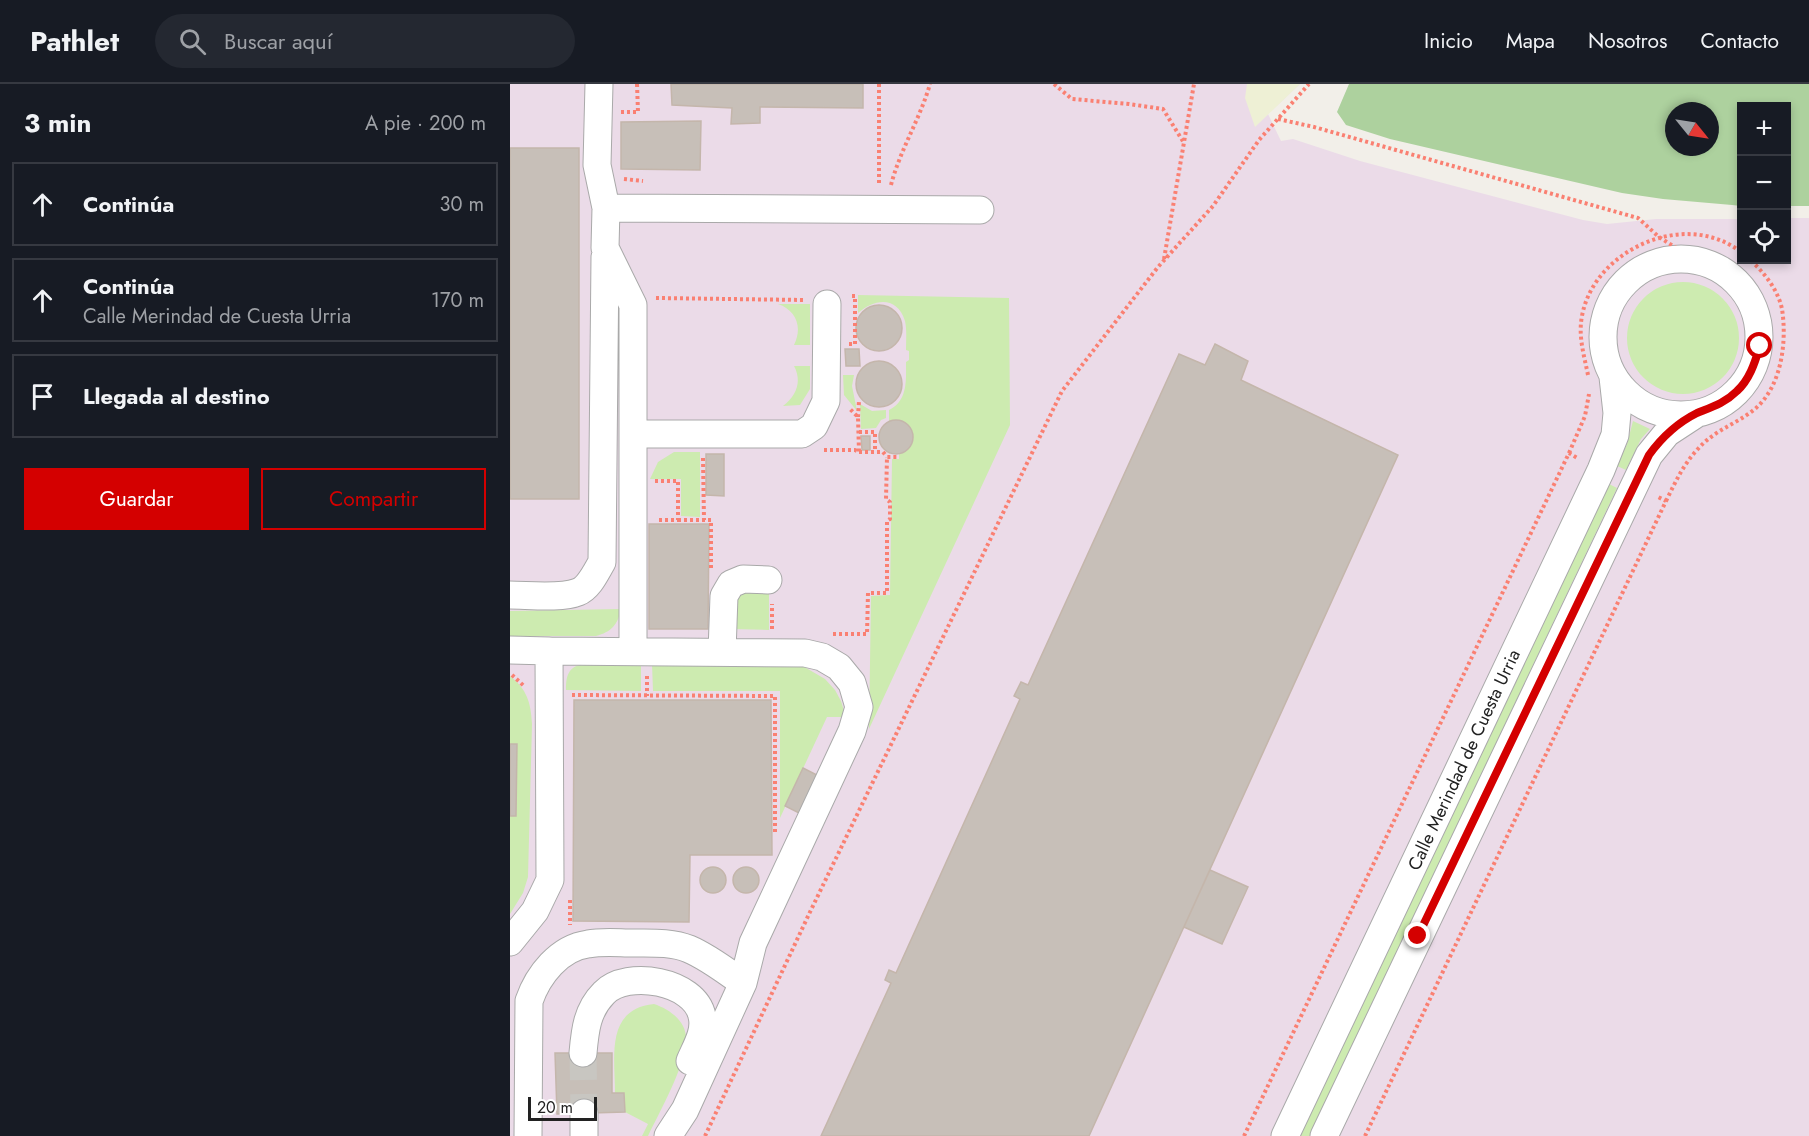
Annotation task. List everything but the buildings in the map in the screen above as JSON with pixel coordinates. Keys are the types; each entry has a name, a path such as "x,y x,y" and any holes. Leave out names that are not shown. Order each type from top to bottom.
{"street":[{"path":"510,595 560,595 579,592 591,580 602,562 606,208 597,165 599,84"},
{"path":"606,208 882,198 980,210"},
{"path":"605,248 633,304 633,651"},
{"path":"1670,258 1692,258 1715,265 1736,279 1751,298 1759,321 1760,346 1753,370 1739,390 1719,405 1696,414 1669,414 1656,411 1632,398 1614,377 1605,357 1603,335 1606,313 1616,293 1630,276 1649,265 1670,258"},
{"path":"634,434 802,434 814,426 826,401 819,302"},
{"name":"Calle Merindad de Cuesta Urria","path":"1285,1136 1601,470 1615,435 1617,413 1614,377"},
{"name":"Calle Merindad de Cuesta Urria","path":"1324,1136 1649,455 1667,433 1696,414"},
{"path":"722,652 724,596 731,584 743,579 768,580"},
{"path":"510,650 805,653 822,657 839,667 852,683 859,707 852,731 753,943 743,983 685,1110 669,1135"},
{"path":"510,942 535,911 550,880 549,651"},
{"path":"528,1136 529,1001 534,986 542,974 560,956 574,948 589,944 673,944 699,954 743,983"},
{"path":"583,1053 585,1028 590,1011 605,991 630,980 651,981 668,984 682,990 696,1002 703,1017 701,1035 675,1096 669,1135"}],"path":[{"path":"616,112 638,112 637,84"},
{"path":"879,84 882,198"},
{"path":"882,198 917,120 930,84"},
{"path":"1054,84 1072,99 1164,109 1185,144"},
{"path":"1164,260 1194,84"},
{"path":"705,1136 1062,390 1130,300 1213,206 1259,140 1309,84"},
{"path":"1277,119 1314,127 1638,218 1659,237 1692,258"},
{"path":"622,179 644,182"},
{"path":"1569,453 1585,416 1590,385 1580,341 1582,315 1592,289 1605,269 1627,252 1659,237 1699,235 1731,244 1737,249"},
{"path":"1666,501 1684,467 1697,450 1713,434 1735,423 1758,406 1772,386 1781,363 1784,342 1782,308 1772,285 1754,264"},
{"path":"647,298 819,302"},
{"path":"858,417 859,402"},
{"path":"859,432 874,432 875,452"},
{"path":"703,449 704,520"},
{"path":"859,452 883,452 887,457"},
{"path":"646,481 678,481 678,520"},
{"path":"646,520 711,520 711,577"},
{"path":"647,674 647,696"},
{"path":"569,695 775,696 775,845"},
{"path":"570,892 570,927"}],"shaded area":[{"path":"510,84 1300,84 1268,114 1281,141 1293,139 1360,161 1583,220 1607,224 1656,219 1737,219 1737,264 1791,264 1791,218 1809,218 1809,1136 510,1136"}],"green space":[{"path":"1247,84 1300,84 1255,127 1245,98"},
{"path":"1349,84 1809,84 1809,206 1791,206 1791,102 1737,102 1737,206 1622,193 1390,139 1346,125 1337,112"},
{"path":"1683,282 1704,286 1722,299 1735,317 1739,338 1735,359 1722,377 1704,390 1683,394 1662,390 1644,377 1631,359 1627,338 1631,317 1644,299 1662,286"},
{"path":"858,295 1009,298 1010,425 869,729 871,596 890,595 892,459 899,459 899,454 906,450 913,438 909,426 904,422 889,421 889,410 900,401 905,389 906,362 909,360 909,351 906,350 905,321 897,307 891,303 871,305 858,313"},
{"path":"778,304 810,304 810,345 794,345 798,332 796,320 789,310"},
{"path":"794,366 810,366 810,389 800,405 783,406 797,388 798,377"},
{"path":"843,375 854,375 852,386 857,411 844,395"},
{"path":"860,404 872,411 886,410 886,418 881,420 876,428 861,429"},
{"path":"1633,421 1650,429 1641,439 1626,470 1617,466 1627,444"},
{"path":"674,452 700,452 700,517 681,516 681,479 650,479 658,462"},
{"path":"1609,484 1617,488 1310,1136 1300,1136"},
{"path":"769,591 769,630 730,629 731,606 739,593"},
{"path":"621,609 613,627 596,636 510,636 510,611"},
{"path":"583,664 641,664 641,691 566,690 569,673 574,667"},
{"path":"652,664 801,665 825,679 835,690 846,717 827,717 780,818 780,691 653,691"},
{"path":"510,676 527,697 532,724 528,877 523,893 510,914"},
{"path":"654,1004 676,1017 684,1027 685,1051 671,1089 648,1136 642,1136 648,1124 625,1112 624,1093 615,1093 614,1050 620,1025 627,1015 638,1008"}],"tunnel":[{"path":"583,1053 584,1113"}],"route":[{"path":"1418,936 1649,455 1667,433 1696,414 1719,405 1739,390 1753,370 1760,346"}]}
